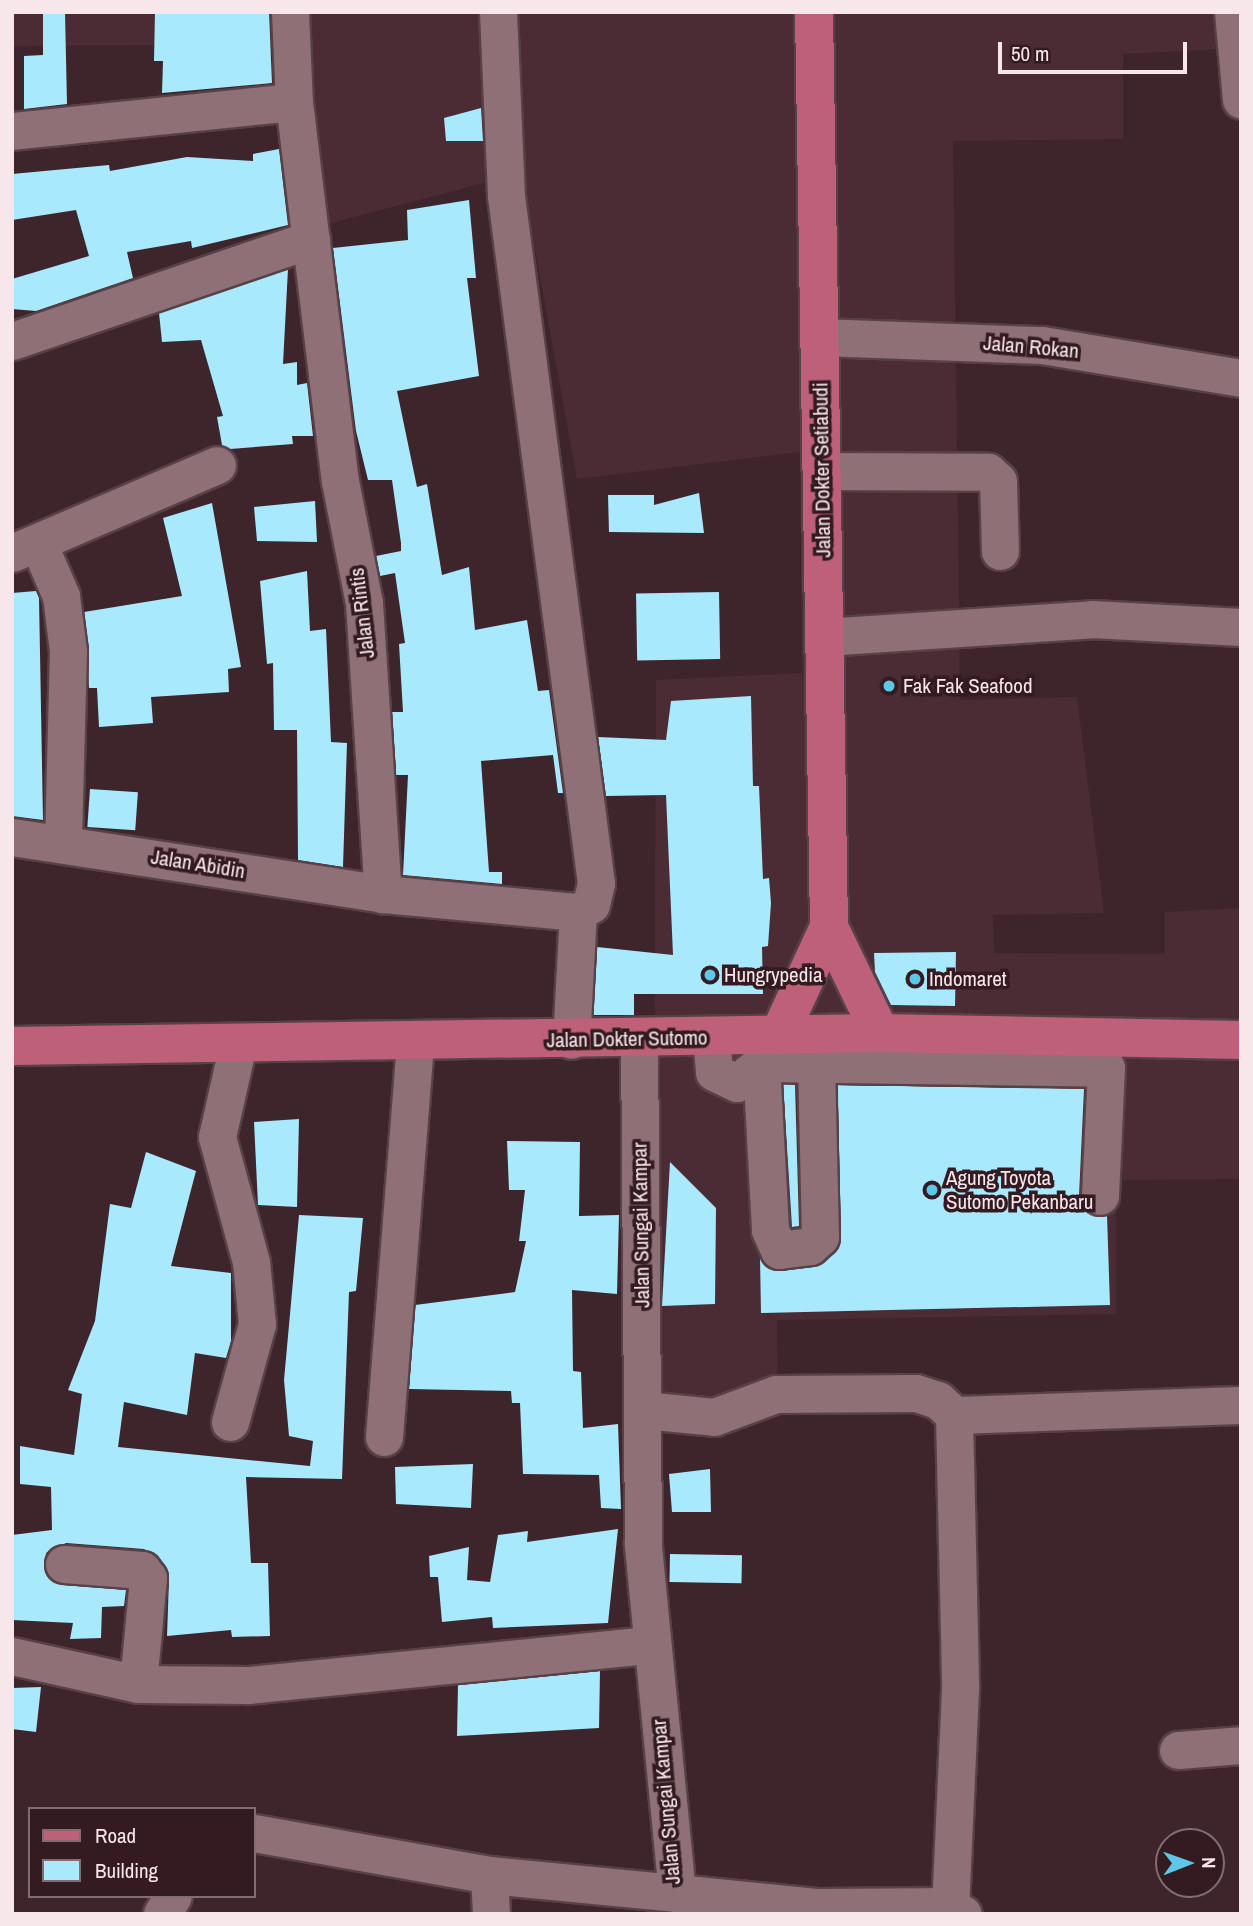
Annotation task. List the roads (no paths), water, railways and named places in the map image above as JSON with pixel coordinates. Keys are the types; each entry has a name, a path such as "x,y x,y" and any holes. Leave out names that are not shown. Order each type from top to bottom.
{"main road":[{"name":"Jalan Dokter Setiabudi","path":"814,12 830,927 880,1033"},
{"name":"Jalan Dokter Setiabudi","path":"770,1049 830,927"},
{"name":"Jalan Dokter Sutomo","path":"12,1046 415,1044 710,1037 770,1049 880,1033 1100,1053 1241,1040"}],"street":[{"name":"Jalan Rintis","path":"290,12 294,102 340,481 365,603 383,894"},
{"path":"383,894 578,912 591,904 596,883 506,196 498,12"},
{"path":"1233,12 1241,100"},
{"path":"12,131 294,102"},
{"path":"12,341 311,239"},
{"name":"Jalan Rokan","path":"820,337 1042,345 1241,377"},
{"path":"63,842 68,651 61,596 25,549 217,465"},
{"path":"822,471 988,472 998,481 1000,551"},
{"path":"824,637 1091,619 1241,626"},
{"name":"Jalan Abidin","path":"12,837 63,842 383,894"},
{"path":"571,1040 578,912"},
{"name":"Jalan Sungai Kampar","path":"256,1833 489,1875 615,1903 677,1893 650,1645 643,1410 639,1039"},
{"path":"230,1422 257,1324 248,1249 218,1137 238,1044"},
{"path":"384,1437 415,1044"},
{"path":"816,1063 820,1237 810,1246 779,1250 769,1230 770,1049 816,1063 1100,1053 1100,1196"},
{"path":"643,1410 714,1416 776,1394 916,1393 938,1400 954,1415 1241,1405"},
{"path":"677,1893 818,1911 957,1910 960,1689 954,1415"},
{"path":"64,1564 142,1570 148,1578 138,1684"},
{"path":"12,1656 138,1684 248,1685 650,1645"},
{"path":"1178,1750 1241,1745"},
{"path":"489,1875 491,1914"},
{"path":"162,1914 172,1898"}],"place":[{"name":"Fak Fak Seafood","path":"889,686"},
{"name":"Hungrypedia","path":"710,975"},
{"name":"Indomaret","path":"915,979"},
{"name":"Agung Toyota Sutomo Pekanbaru","path":"932,1190"}]}
